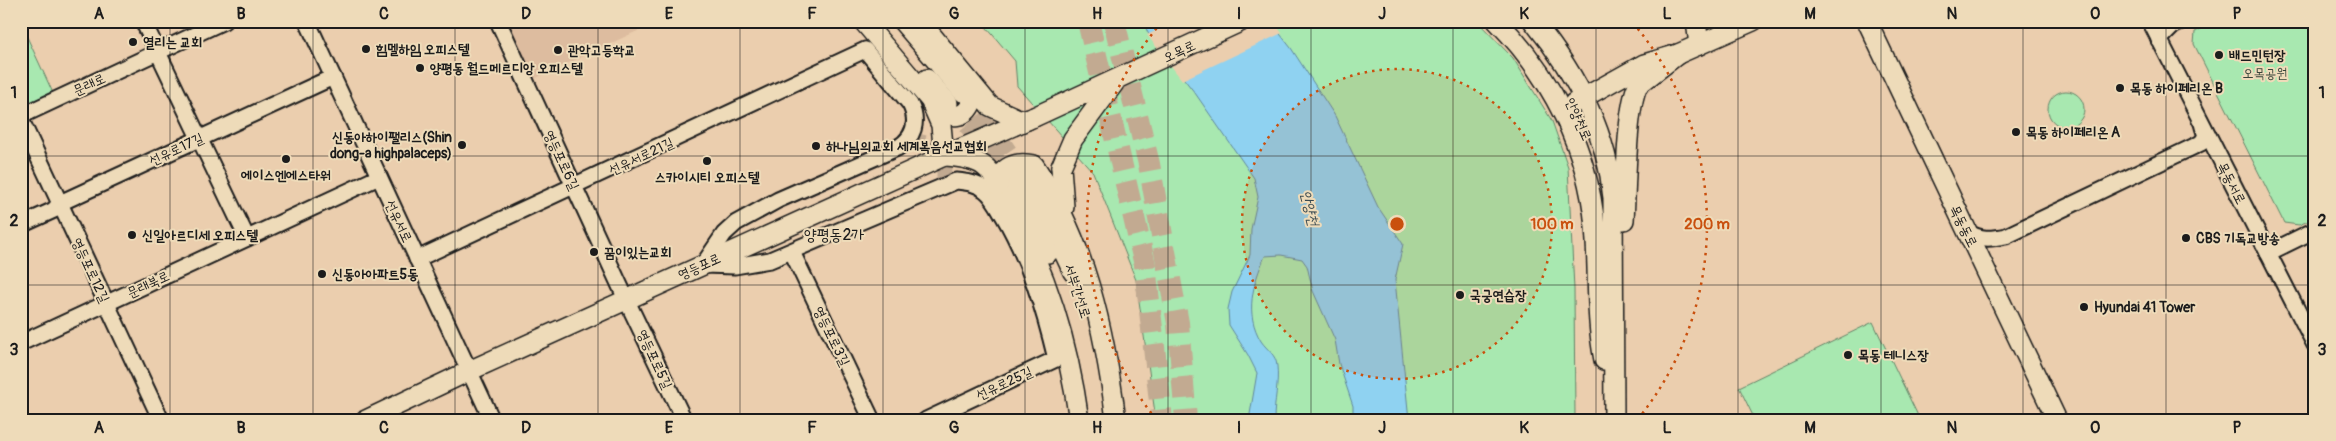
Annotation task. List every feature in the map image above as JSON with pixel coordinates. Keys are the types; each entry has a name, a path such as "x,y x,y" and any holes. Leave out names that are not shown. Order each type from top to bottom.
{"main road":[{"path":"863,21 951,92 1016,118 1030,118"},
{"path":"877,21 951,92"},
{"path":"902,21 951,92"},
{"path":"920,21 951,92 941,125 944,156 958,157 983,165 1010,181 1022,228 1048,286 1067,353 1079,420"},
{"name":"오목로","path":"1030,118 1242,21"},
{"path":"1497,21 1543,77 1570,128 1581,158 1595,227 1598,332 1612,384"},
{"name":"안양천로","path":"1516,21 1579,100 1599,133 1611,174 1612,384 1614,420"},
{"name":"안양천로","path":"1533,21 1569,69 1579,100"},
{"path":"1696,21 1699,45"},
{"path":"1579,100 1644,64 1678,54 1753,21"},
{"name":"목동동로","path":"1866,25 2057,420"},
{"path":"1612,279 1624,222 1630,122 1635,91 1638,85 1678,54"},
{"path":"1070,230 1062,199 1061,167 1072,140 1115,80"},
{"name":"영등포로","path":"366,420 469,371 1030,118"},
{"path":"1010,181 999,177 1004,170 1014,164 1023,162 1034,164 1048,185 1070,230 1090,284 1101,327 1116,420"},
{"name":"서부간선로","path":"1010,181 1030,212 1048,254 1072,322 1083,365 1089,420"},
{"name":"서부간선로","path":"1010,181 1045,212 1073,274 1097,359 1105,420"}],"street":[{"path":"143,21 247,238"},
{"name":"문래로","path":"21,116 224,21"},
{"name":"선유서로","path":"307,21 492,420"},
{"name":"영등포로6길","path":"498,21 626,300"},
{"name":"목동서로","path":"2150,21 2315,345"},
{"path":"2159,40 2173,26 2183,21"},
{"name":"선유서로21길","path":"417,259 864,50 910,104 914,112 915,122 910,139 897,148 778,200 736,223 724,234 703,265"},
{"name":"선유로17길","path":"21,225 54,210 60,203 333,77"},
{"name":"영등포로12길","path":"21,120 161,420"},
{"path":"1967,232 1979,239 2006,236 2201,143 2206,136 2203,127"},
{"name":"문래북로","path":"21,343 379,177"},
{"name":"선유로25길","path":"792,252 944,185 968,182 985,190 993,198 1011,230 1028,268 1044,311 1056,359 926,420"},
{"path":"2268,253 2315,230"},
{"path":"703,265 752,264 792,252"},
{"name":"영등포로3길","path":"792,252 872,420"},
{"name":"영등포로5길","path":"626,300 684,420"}],"shaded area":[{"name":"관악고등학교","path":"507,21 659,21 534,79"}],"green space":[{"path":"981,21 1477,21 1513,58 1552,121 1568,167 1574,289 1575,420 1156,420 1136,280 1093,172 1017,86 1015,61"},
{"name":"오목공원","path":"2217,21 2315,21 2315,218 2299,225 2284,223 2194,44 2195,32"},
{"path":"21,24 53,93 21,107"},
{"path":"2066,91 2073,92 2079,96 2083,102 2083,116 2079,122 2073,126 2066,127 2059,126 2053,122 2049,116 2048,109 2049,102 2053,96 2059,92"},
{"name":"목동 테니스장","path":"1873,322 1920,420 1755,420 1739,387"}],"water":[{"name":"안양천","path":"1143,21 1270,21 1291,48 1335,116 1378,207 1403,244 1395,280 1409,420 1353,420 1353,406 1339,364 1335,340 1313,291 1307,266 1302,259 1281,255 1265,256 1252,298 1253,320 1256,330 1261,341 1273,355 1276,362 1277,379 1274,420 1249,420 1257,373 1229,325 1228,309 1232,292 1250,255 1251,229 1258,197 1254,178 1195,93 1148,33"}],"pier":[{"path":"1177,21 1273,21 1282,33 1182,80 1147,35"}],"tunnel":[{"path":"1088,21 1145,265 1162,420"},
{"path":"1114,21 1149,164 1178,323 1186,420"},
{"path":"963,92 997,136 1022,173"},
{"path":"949,104 985,145 1011,183"},
{"path":"910,139 933,145 944,164 944,185"}],"place":[{"name":"열리는 교회","path":"133,42"},
{"name":"힘멜하임 오피스텔","path":"366,49"},
{"name":"관악고등학교","path":"558,50"},
{"name":"배드민턴장","path":"2219,55"},
{"name":"양평동 월드메르디앙 오피스텔","path":"420,68"},
{"name":"목동 하이페리온 B","path":"2120,88"},
{"name":"목동 하이페리온 A","path":"2016,132"},
{"name":"신동아하이팰리스(Shin dong-a highpalaceps)","path":"462,145"},
{"name":"하나님의교회 세계복음선교협회","path":"816,146"},
{"name":"에이스엔에스타워","path":"286,159"},
{"name":"스카이시티 오피스텔","path":"707,161"},
{"name":"신일아르디세 오피스텔","path":"132,235"},
{"name":"CBS 기독교방송","path":"2186,238"},
{"name":"꿈이있는교회","path":"594,252"},
{"name":"신동아아파트5동","path":"322,274"},
{"name":"국궁연습장","path":"1460,295"},
{"name":"Hyundai 41 Tower","path":"2084,307"},
{"name":"목동 테니스장","path":"1848,355"}],"district":[{"name":"양평동2가","path":"834,234"}]}
